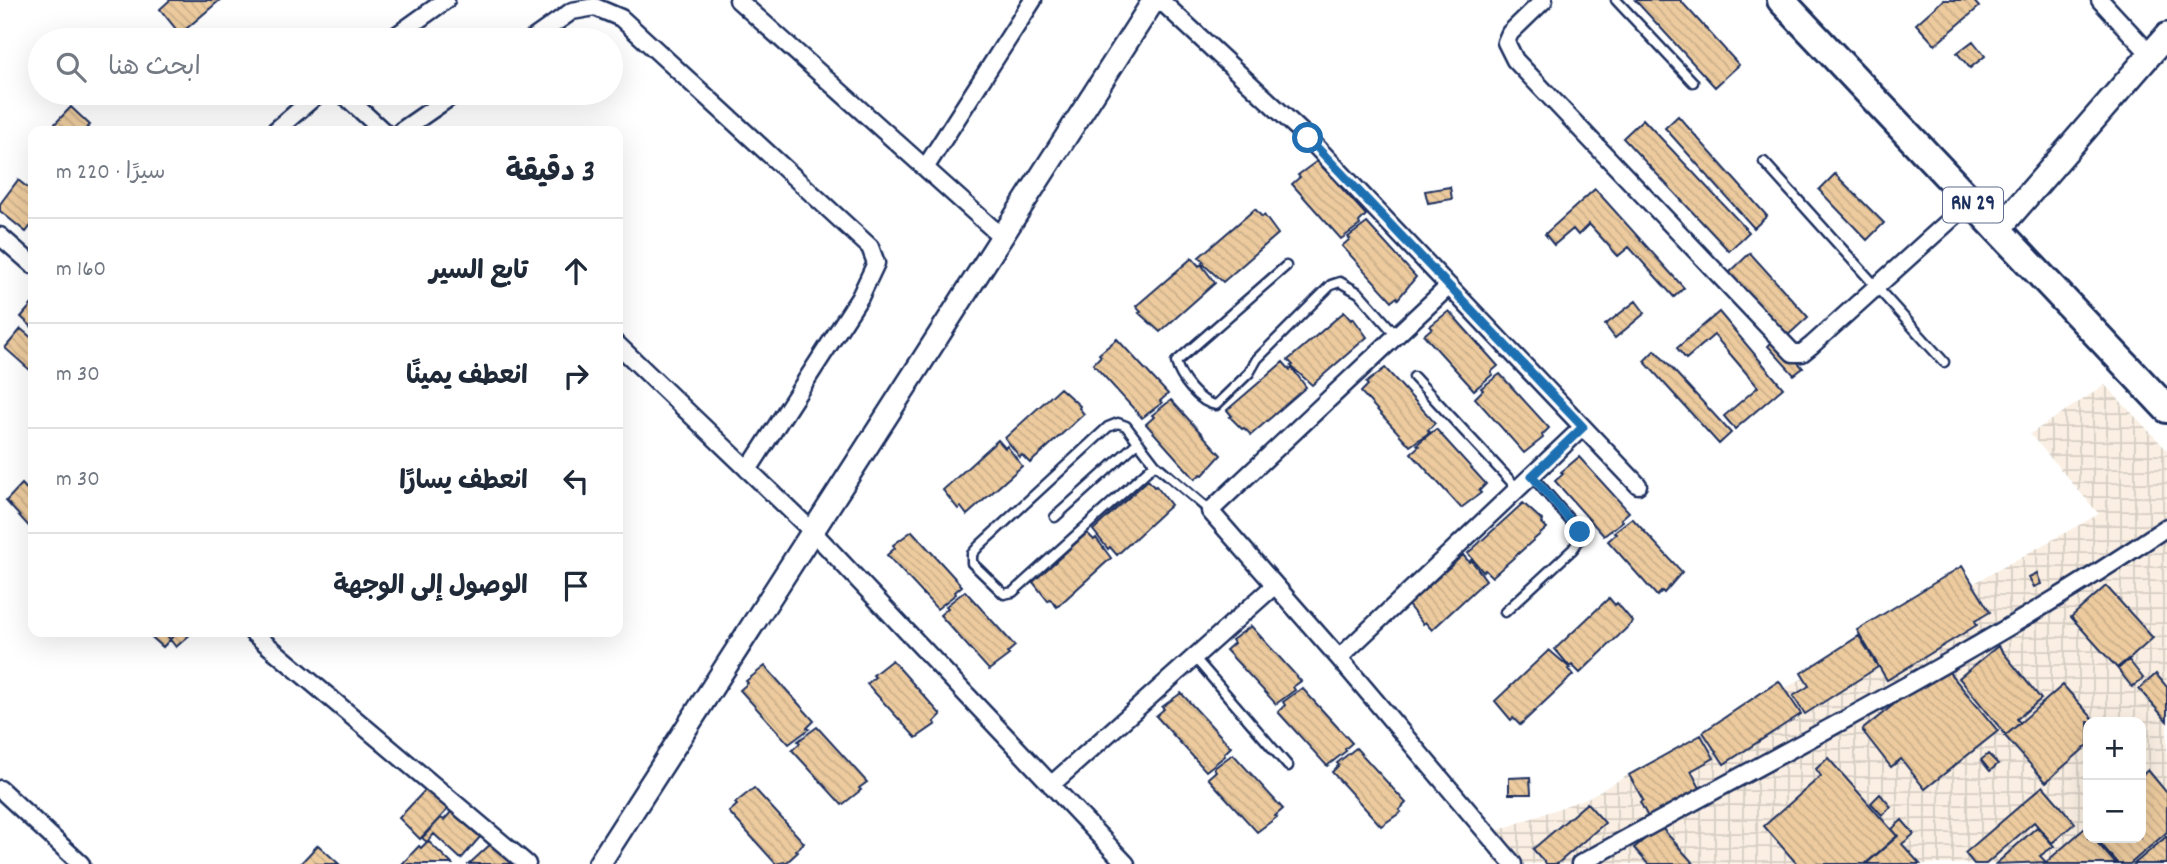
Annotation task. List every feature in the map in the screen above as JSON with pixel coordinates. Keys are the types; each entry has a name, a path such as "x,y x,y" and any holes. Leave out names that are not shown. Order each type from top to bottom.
{"main road":[{"name":"RN 29","path":"1781,0 1969,202 2167,408"},
{"path":"1997,231 2167,35"}],"street":[{"path":"407,28 446,0"},
{"path":"738,0 1002,237"},
{"path":"925,168 1033,0"},
{"path":"599,864 1154,0"},
{"path":"1160,0 1308,138 1638,485"},
{"path":"1544,0 1510,33 1506,42 1515,60 1793,353 1802,353 1969,202"},
{"path":"2100,0 2150,54"},
{"path":"548,28 572,11 595,7 621,18 870,247 876,263 860,297 748,470"},
{"path":"281,126 305,105"},
{"path":"355,105 378,126"},
{"path":"408,126 439,105"},
{"path":"0,236 28,261"},
{"path":"1449,286 1210,511 1339,658 1513,864"},
{"path":"623,350 813,532 1126,864"},
{"path":"1339,658 1583,427"},
{"path":"1580,864 1894,691 2038,608 2167,527"},
{"path":"1051,785 1275,585"},
{"path":"258,637 527,864"},
{"path":"0,789 81,864"}],"lane":[{"path":"1616,0 1693,82"},
{"path":"1763,162 1944,362"},
{"path":"1286,266 1176,362 1178,371 1186,382 1209,404 1216,405 1224,398 1249,373 1257,359 1331,285 1340,282 1359,293 1396,336"},
{"path":"1414,377 1518,489"},
{"path":"1155,464 1013,592 1004,594 972,563 971,554 979,546 1108,427 1118,423 1126,426 1155,464 1210,511"},
{"path":"1055,517 1138,442"},
{"path":"1505,612 1573,549 1579,540 1580,532 1532,476"},
{"path":"1194,657 1288,766"}],"shaded area":[{"path":"2105,385 2167,450 2167,864 1497,864 1480,837 1587,798 2099,514 2030,434"}],"building":[{"path":"170,0 220,0 187,28 175,28 160,9"},
{"path":"1635,0 1680,0 1739,65 1715,87"},
{"path":"1943,0 1973,0 1979,7 1935,45 1916,24"},
{"path":"1973,41 1985,56 1970,68 1957,53"},
{"path":"71,107 90,125 89,126 53,126"},
{"path":"1678,116 1767,216 1754,228 1665,128"},
{"path":"1643,119 1749,232 1729,251 1623,138"},
{"path":"1317,161 1366,215 1359,222 1360,225 1341,239 1292,184 1300,177 1298,175"},
{"path":"1835,174 1884,223 1867,240 1819,190"},
{"path":"18,180 28,188 26,232 0,211 0,204"},
{"path":"1450,187 1452,199 1428,203 1425,191"},
{"path":"1595,189 1684,288 1674,297 1629,247 1618,256 1589,224 1578,235 1573,229 1554,245 1545,234"},
{"path":"1255,209 1262,217 1264,215 1278,234 1223,282 1199,257"},
{"path":"1367,223 1416,277 1398,299 1397,297 1392,301 1342,246 1350,239 1348,237"},
{"path":"1750,253 1808,317 1786,337 1729,273"},
{"path":"1192,258 1199,266 1201,264 1215,283 1160,332 1139,313 1141,312 1136,306"},
{"path":"1636,301 1645,313 1615,338 1605,325"},
{"path":"28,309 28,323 21,317"},
{"path":"1449,311 1498,366 1491,372 1492,375 1474,390 1424,335 1432,328 1430,326"},
{"path":"1344,312 1351,320 1353,318 1367,337 1312,385 1288,360"},
{"path":"1719,312 1783,388 1735,429 1724,416 1758,387 1714,335 1686,359 1677,348"},
{"path":"21,329 28,335 28,368 5,348"},
{"path":"1776,338 1803,368 1794,375 1768,346"},
{"path":"1117,339 1168,394 1160,401 1162,403 1142,418 1093,364 1101,356 1099,354"},
{"path":"1655,350 1731,433 1719,444 1644,361"},
{"path":"1283,362 1290,370 1292,368 1306,387 1251,435 1230,417 1232,416 1227,410"},
{"path":"1385,368 1435,423 1428,430 1430,432 1410,446 1361,392 1368,385 1366,383"},
{"path":"1500,374 1549,428 1542,435 1543,438 1524,453 1475,398 1483,390 1481,388"},
{"path":"1060,388 1080,406 1084,414 1030,463 1022,455 1020,457 1005,438"},
{"path":"1171,400 1221,455 1203,475 1195,479 1146,424 1154,417 1152,415"},
{"path":"1436,429 1486,484 1479,491 1481,493 1461,508 1411,453 1419,446 1417,444"},
{"path":"998,440 1005,448 1007,446 1022,466 967,515 961,507 958,509 943,490"},
{"path":"1579,457 1629,512 1621,519 1623,521 1604,536 1555,481 1563,474 1561,472"},
{"path":"1148,480 1171,505 1117,555 1110,547 1108,549 1093,530"},
{"path":"22,484 28,491 28,525 6,501"},
{"path":"1523,503 1547,528 1492,577 1485,570 1483,572 1468,553"},
{"path":"1632,518 1682,572 1664,593 1662,591 1657,596 1608,541 1616,534 1614,532"},
{"path":"912,531 962,586 937,609 887,555 895,548 893,545"},
{"path":"1087,533 1094,540 1096,538 1111,558 1057,607 1050,599 1048,601 1033,582"},
{"path":"1463,555 1469,562 1471,560 1486,580 1432,630 1425,622 1423,624 1408,605"},
{"path":"1962,566 1990,612 1975,621 1977,625 1887,680 1857,630"},
{"path":"2037,573 2041,584 2034,587 2029,577"},
{"path":"2106,586 2153,638 2118,669 2071,617"},
{"path":"965,591 1015,646 1007,653 1009,655 989,670 940,615 948,608 946,606"},
{"path":"1609,598 1615,605 1617,603 1633,622 1580,673 1572,665 1570,667 1555,649"},
{"path":"1251,626 1301,681 1293,687 1295,690 1276,704 1226,650 1234,643 1232,640"},
{"path":"1859,636 1878,667 1805,714 1793,696 1809,686 1801,673"},
{"path":"152,637 172,637 163,647"},
{"path":"168,637 187,637 176,647"},
{"path":"1998,646 2041,699 2017,719 2020,723 2006,735 1959,678"},
{"path":"1549,650 1570,668 1568,669 1573,675 1520,725 1513,718 1511,720 1495,701"},
{"path":"2128,659 2143,678 2132,687 2117,668"},
{"path":"892,660 941,715 934,722 936,724 916,738 867,684 875,677 873,675"},
{"path":"1943,665 1998,731 1925,789 1901,759 1891,767 1862,730"},
{"path":"765,666 814,721 807,728 809,729 789,744 740,690 748,683 746,681"},
{"path":"2156,674 2167,687 2167,721 2139,689"},
{"path":"1779,681 1801,714 1724,764 1703,732"},
{"path":"2063,685 2092,717 2083,717 2083,749 2046,782 2005,736"},
{"path":"1302,688 1352,743 1327,766 1278,712 1285,705 1283,702"},
{"path":"1181,693 1231,747 1225,756 1206,771 1156,716 1164,709 1162,707"},
{"path":"817,727 867,782 842,805 792,750 800,743 798,741"},
{"path":"1701,735 1714,758 1691,771 1700,788 1648,817 1640,802 1643,800 1629,775"},
{"path":"1356,748 1406,803 1399,810 1401,812 1381,826 1332,772 1339,765 1337,763"},
{"path":"1233,754 1283,809 1257,832 1208,778 1216,771 1214,768"},
{"path":"1988,754 1998,764 1990,771 1981,760"},
{"path":"1828,758 1897,836 1865,864 1797,864 1764,826 1821,776 1816,769"},
{"path":"2148,770 2167,793 2167,832 2130,864 2118,864 2100,843 2146,843"},
{"path":"1530,777 1531,794 1509,794 1509,778"},
{"path":"2043,786 2075,823 2052,843 2034,822 1986,864 1974,864 1965,853"},
{"path":"428,787 449,808 420,839 399,818"},
{"path":"754,788 804,843 786,863 776,864 729,812 737,805 735,803"},
{"path":"1880,794 1891,807 1882,815 1871,803"},
{"path":"1587,803 1605,823 1557,864 1546,864 1533,849"},
{"path":"452,811 480,837 461,859 434,834 427,842 422,838 441,818 444,820"},
{"path":"1902,820 1914,834 1902,844 1920,864 1866,864 1898,836 1892,829"},
{"path":"1660,826 1694,864 1648,864 1634,848"},
{"path":"2037,827 2054,846 2040,856 2046,862 1996,864"},
{"path":"2083,830 2083,843 2097,843 2116,864 2044,864"},
{"path":"2167,836 2167,864 2134,864"},
{"path":"428,841 452,864 402,864 419,846 421,848"},
{"path":"493,842 513,864 469,864"},
{"path":"318,845 339,864 300,864"}],"route":[{"path":"1308,138 1583,427 1532,476 1580,532"}]}
